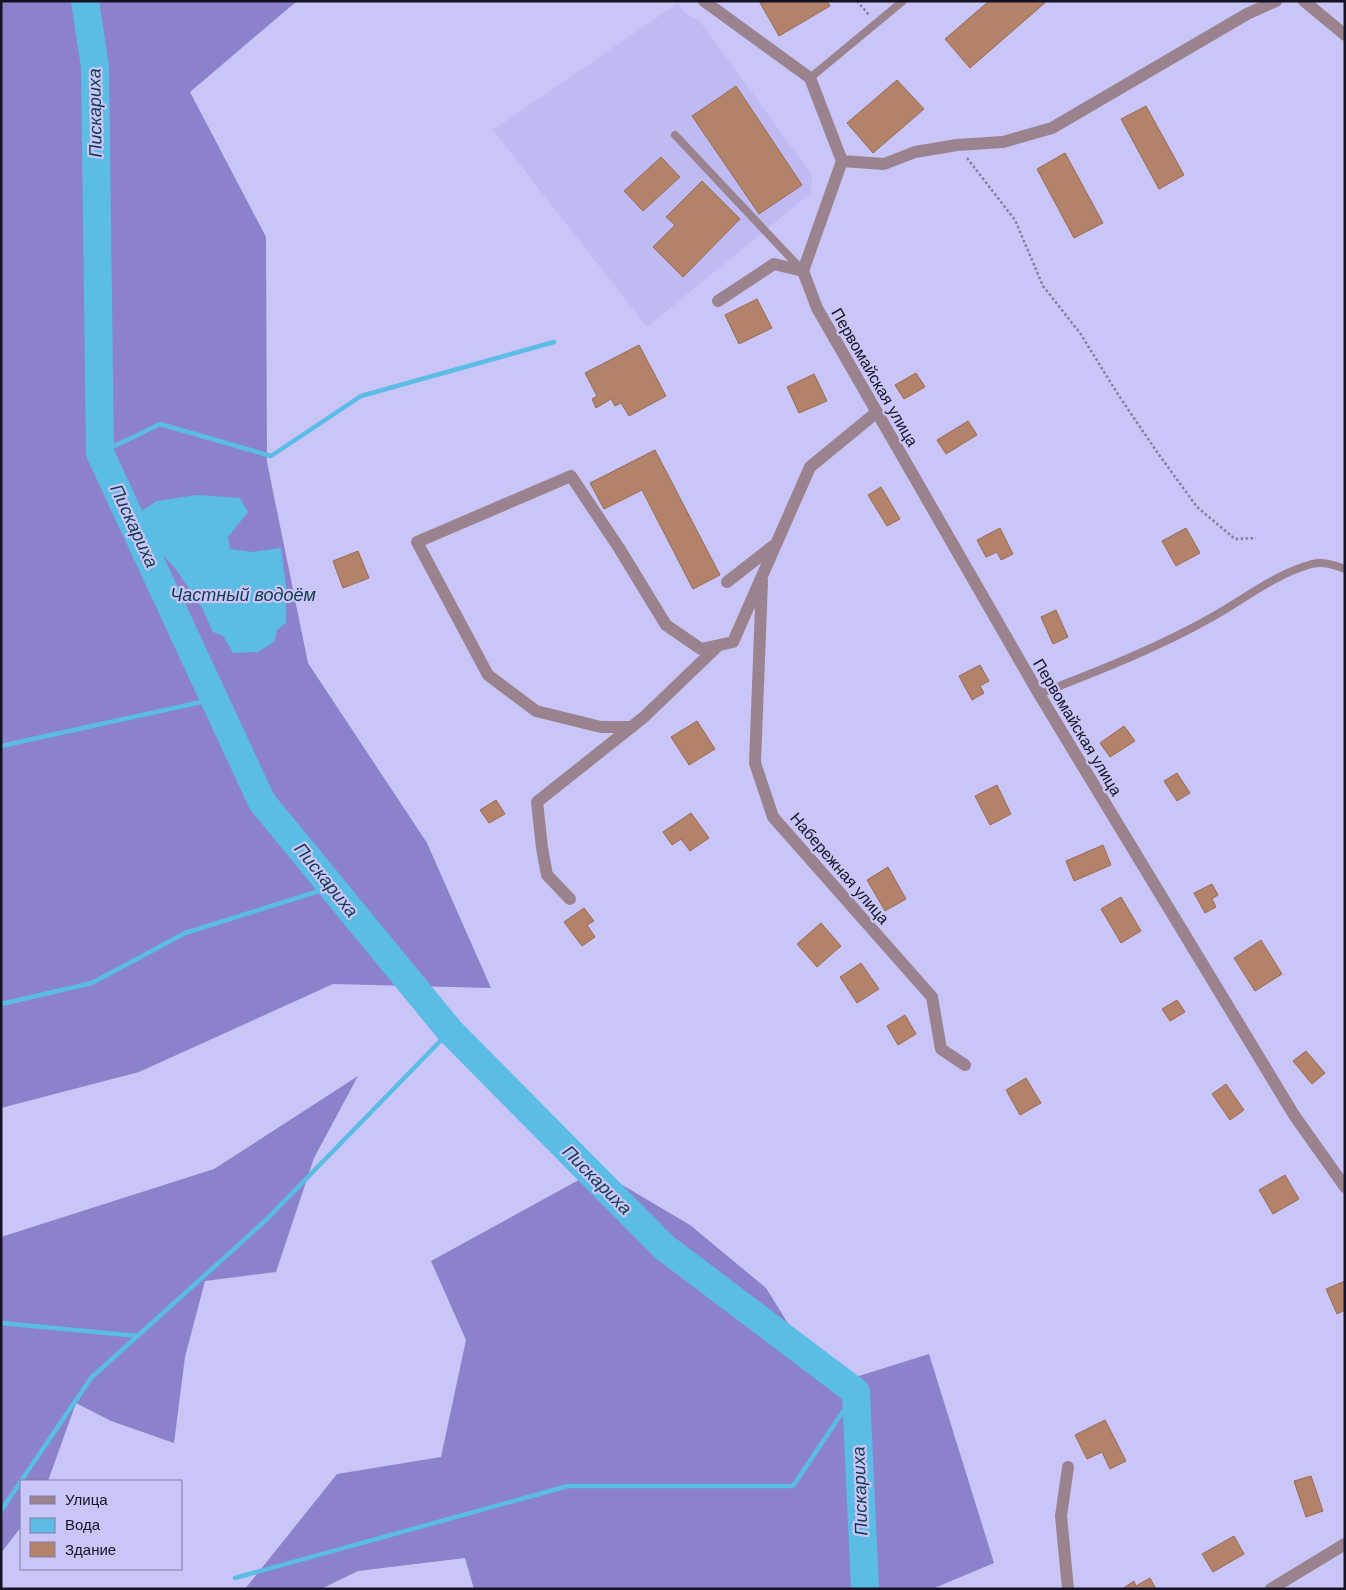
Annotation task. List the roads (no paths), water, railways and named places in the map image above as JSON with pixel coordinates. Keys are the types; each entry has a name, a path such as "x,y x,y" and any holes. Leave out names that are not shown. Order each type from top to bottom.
{"street":[{"path":"704,1 810,78 842,162 803,272 774,264 718,301"},
{"path":"842,162 884,164 915,152 957,145 1003,142 1052,128 1246,14 1276,1"},
{"path":"1304,1 1345,35"},
{"name":"Первомайская улица","path":"803,272 817,308 1039,694 1294,1115 1345,1188"},
{"path":"632,727 601,727 536,711 488,675 417,542 571,476 619,548 666,625 701,649 733,642 810,467 877,412"},
{"path":"727,582 775,545"},
{"name":"Набережная улица","path":"762,574 755,763 773,817 932,997 941,1049 965,1065"},
{"path":"570,899 547,875 537,802 644,717 719,645"},
{"path":"1068,1468 1060,1516 1068,1589"},
{"path":"1271,1589 1345,1544"}],"lane":[{"path":"810,78 903,1"},
{"path":"675,135 803,272"},
{"path":"1039,694 1132,658 1214,616 1278,577 1313,564 1329,563 1345,569"}],"water":[{"name":"Частный водоём","path":"197,495 240,498 248,512 228,537 230,549 252,552 281,548 286,586 286,623 277,630 274,642 258,652 233,653 223,636 213,632 202,608 175,568 159,551 137,514 157,501"}],"waterway":[{"name":"Пискариха","path":"85,1 95,67 100,453 262,802 450,1031 664,1247 856,1392 865,1589"},
{"path":"100,453 160,424 271,456 361,396 554,342"},
{"path":"1,746 215,699"},
{"path":"1,1004 92,983 185,933 332,887"},
{"path":"22,1480 91,1378 266,1220 450,1031"},
{"path":"1,1323 138,1336"},
{"path":"235,1578 568,1486 793,1486 856,1392"},
{"path":"1,1511 20,1482"}]}
